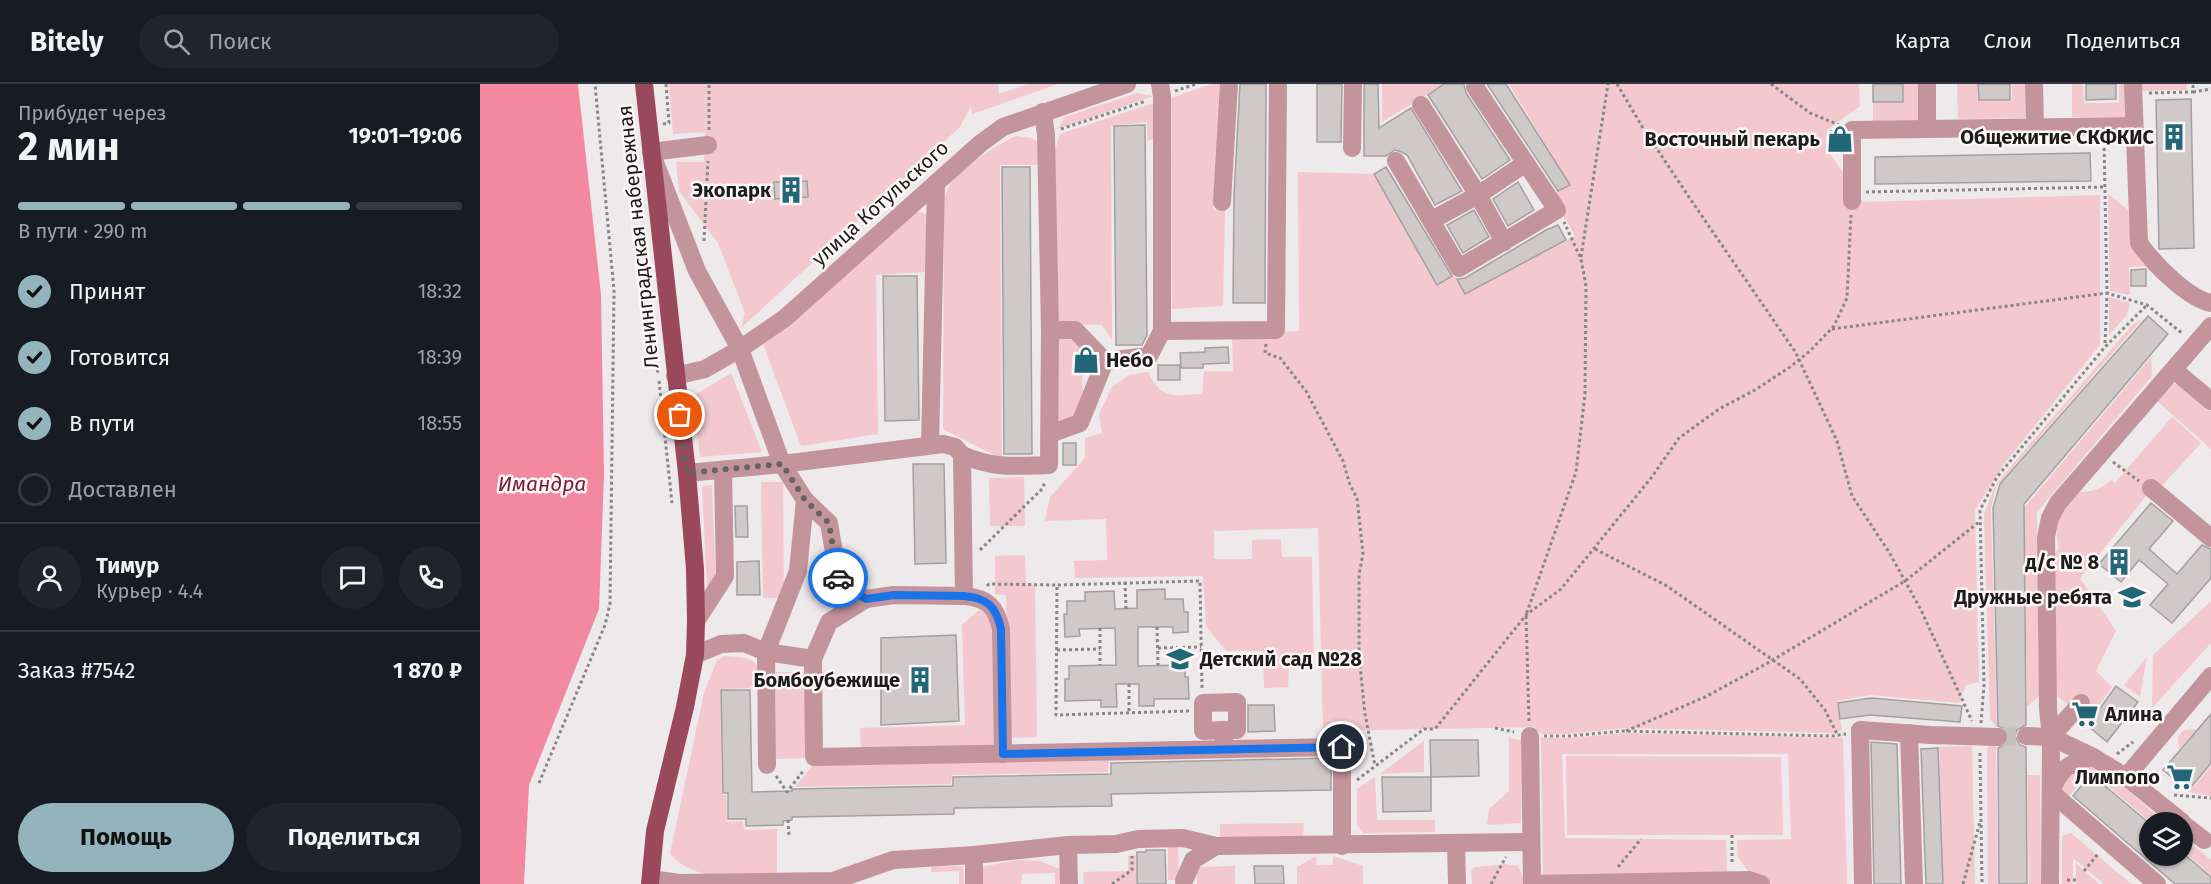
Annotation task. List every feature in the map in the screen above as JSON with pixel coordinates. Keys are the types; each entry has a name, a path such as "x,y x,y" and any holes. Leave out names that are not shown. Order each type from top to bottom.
{"main road":[{"name":"Ленинградская набережная","path":"644,84 687,473 695,569 696,621 695,655 655,831 650,881"}],"street":[{"name":"улица Котульского","path":"675,376 705,369 740,349 785,318 981,143 1003,127 1127,84"},
{"path":"1222,202 1229,84"},
{"path":"1162,331 1276,330 1278,84"},
{"path":"1352,148 1353,84"},
{"path":"1396,161 1459,268 1557,210 1474,87 1476,84"},
{"path":"1927,84 1927,128"},
{"path":"2034,84 2035,127"},
{"path":"2140,88 2134,126 2139,243 2154,264 2201,301 2211,303"},
{"path":"1105,361 1149,356 1162,331 1161,90"},
{"path":"1421,105 1478,195 1504,242"},
{"path":"687,473 943,444 955,447 962,455 980,463 998,467 1049,465 1050,330 1046,135 1043,112"},
{"path":"1852,197 1852,130 2134,126"},
{"path":"708,146 651,152 697,271 740,349 782,464 805,500 829,523 838,582 866,599"},
{"path":"1432,220 1478,195 1526,163"},
{"path":"930,445 936,183"},
{"path":"2050,884 2051,737 2048,710 2046,537 2050,518 2058,503 2211,326"},
{"path":"1050,330 1075,330 1105,361"},
{"path":"1050,434 1080,423 1105,361"},
{"path":"2175,370 2211,401"},
{"path":"962,455 964,566 970,596"},
{"path":"696,621 725,576 723,470"},
{"path":"2151,488 2211,538"},
{"path":"768,765 766,652 798,571 805,500"},
{"path":"1003,754 1001,629 997,613 989,603 970,596 894,595 866,599 828,622 813,659 814,757 1003,754 1342,747 1341,846"},
{"path":"695,655 721,644 744,643 766,652 813,659"},
{"path":"2126,777 2211,676"},
{"path":"1237,702 1237,730 1224,730 1203,731 1203,707 1237,702"},
{"path":"2051,737 2081,703"},
{"path":"1224,730 1224,749"},
{"path":"1863,884 1860,730 1998,737"},
{"path":"1909,733 1914,884"},
{"path":"1530,736 1523,842 1532,884 1732,880 1749,880 1761,884"},
{"path":"2026,736 2051,737 2093,757 2126,777 2170,812"},
{"path":"2051,792 2056,776 2064,768 2073,762 2093,757"},
{"path":"2051,792 2157,884"},
{"path":"2193,829 2209,839"},
{"path":"650,881 679,883 833,882 893,860 974,855 1068,845 1116,844 1138,839 1183,838 1216,846 1523,842"},
{"path":"1183,838 1184,882"},
{"path":"1456,843 1457,884"},
{"path":"1068,845 1069,884"},
{"path":"1184,882 1193,860 1216,846"},
{"path":"974,855 974,884"}],"path":[{"path":"539,783 605,625 610,604 614,291 595,84"},
{"path":"703,242 709,84"},
{"path":"1046,135 1161,90 1196,84"},
{"path":"1581,259 1608,84"},
{"path":"1617,84 1643,128 1799,360 1838,441 1852,496 1889,552 1921,610 1979,736"},
{"path":"1772,84 1810,113 1852,130"},
{"path":"2193,84 2193,92"},
{"path":"2140,88 2193,92 2211,89"},
{"path":"2103,126 2107,293 2105,347"},
{"path":"1342,792 1424,729 1435,729 1526,615 1561,589 1595,549 1624,509 1651,478 1679,438 1719,409 1755,390 1799,360 1831,329 1847,298 1852,197 2104,187"},
{"path":"1530,736 1526,615 1576,472 1585,394 1586,286 1581,259 1557,210"},
{"path":"1831,329 2107,293 2146,305 2196,345"},
{"path":"650,305 673,514"},
{"path":"1982,884 1979,736 1984,685 1980,510 1997,477 2105,347 2146,305"},
{"path":"1266,330 1265,353 1280,358 1306,391 1343,461 1357,498 1363,554 1359,575 1359,656 1365,714 1375,766"},
{"path":"2102,453 2126,473 2151,488"},
{"path":"964,566 1043,488 1049,465"},
{"path":"1626,731 1705,697 1772,660 1905,581 1980,521"},
{"path":"1595,549 1666,586 1800,679 1825,710 1838,736"},
{"path":"970,596 989,584 1057,585 1200,581 1203,707 1129,713 1056,715 1057,585"},
{"path":"1125,582 1126,609"},
{"path":"1157,627 1158,665"},
{"path":"1100,628 1100,665"},
{"path":"1158,648 1202,647"},
{"path":"1056,650 1100,650"},
{"path":"1128,684 1129,713"},
{"path":"1495,728 1530,736 1570,736 1626,731 1838,736 1860,730"},
{"path":"788,792 814,757"},
{"path":"2163,794 2211,798"},
{"path":"1964,884 1981,818"},
{"path":"788,820 789,835"},
{"path":"1732,835 1732,880"},
{"path":"1606,883 1641,839"},
{"path":"2084,871 2108,841"},
{"path":"1491,884 1523,842"},
{"path":"1112,884 1132,870 1132,850"}],"shaded area":[{"path":"669,84 998,84 999,94 1027,84 1058,84 972,114 971,106 960,127 741,328 745,313 718,243 679,191 676,162 704,162 705,132 673,134"},
{"path":"1211,84 1221,84 1213,210 1225,211 1223,306 1172,309 1171,98"},
{"path":"1382,84 1444,84 1382,122"},
{"path":"1509,84 1859,84 1860,106 1827,130 1826,148 1863,202 2100,195 2100,345 2004,464 1975,510 1979,682 1966,685 1959,703 1870,695 1837,701 1842,730 1834,733 1625,728 1568,734 1542,734 1534,727 1323,731 1318,528 1214,531 1214,559 1252,559 1252,540 1281,539 1282,557 1312,557 1314,667 1289,668 1288,687 1264,688 1263,651 1226,651 1206,626 1203,576 1075,578 1074,561 1107,560 1106,519 1045,521 1050,497 1085,458 1085,438 1102,433 1099,414 1112,387 1129,375 1148,372 1158,388 1164,392 1176,395 1202,394 1204,371 1233,371 1232,334 1299,331 1298,172 1374,174 1437,284 1452,276 1457,278 1465,293 1575,236 1552,195 1569,184"},
{"path":"1904,84 1919,84 1920,120 1873,121 1873,103 1904,103"},
{"path":"1957,84 1977,84 1978,101 2012,101 2012,84 2025,84 2025,118 1958,119"},
{"path":"2072,84 2083,84 2084,103 2119,103 2119,84 2131,84 2132,117 2072,117"},
{"path":"2137,84 2187,84 2187,90 2137,91"},
{"path":"1137,93 1153,96 1058,129 1065,117"},
{"path":"1154,103 1155,137 1148,141 1147,122 1111,126 1112,340 1102,325 1057,325 1055,151 1060,134"},
{"path":"1016,136 1031,138 1039,143 1040,165 1000,165 1002,459 943,429 944,201 948,188 960,173 989,151"},
{"path":"2108,194 2128,210 2133,245 2143,264 2150,266 2129,267 2130,295 2110,291"},
{"path":"922,212 926,215 926,272 876,275 878,434 801,446 763,344 875,250 915,213"},
{"path":"2109,297 2130,303 2127,315 2109,335"},
{"path":"2143,318 1996,487 1991,509 1997,727 1990,719 1984,514 1994,488 2006,472 2132,325"},
{"path":"1053,335 1074,335 1087,350 1078,351 1078,371 1082,372 1083,401 1077,420 1053,427"},
{"path":"2151,357 2152,376 2037,512 2039,696 2027,707 2024,508"},
{"path":"731,373 762,452 700,457 693,396"},
{"path":"2171,383 2180,386 2211,411 2211,449 2156,400"},
{"path":"2172,417 2201,443 2160,488 2155,485 2080,578 2116,631 2096,671 2112,687 2095,711 2080,698 2072,708 2051,691 2055,554 2059,548 2057,532 2060,518 2075,493 2090,491 2111,480 2115,483"},
{"path":"1024,477 1025,526 990,526 989,478"},
{"path":"761,482 783,482 784,598 763,598"},
{"path":"712,485 716,588 707,588 702,486"},
{"path":"1025,555 1026,585 1035,585 1037,737 1008,738 1006,595 995,594 995,556"},
{"path":"2211,601 2211,643 2152,708 2153,655"},
{"path":"979,610 991,615 996,628 997,749 861,753 860,728 965,725 962,625"},
{"path":"725,656 753,661 761,677 750,688 720,689 722,795 726,795 727,822 743,821 744,830 777,829 777,875 720,876 706,874 681,864 670,854 704,693 717,660"},
{"path":"2147,657 2140,697 2124,685"},
{"path":"776,672 807,672 807,758 776,759"},
{"path":"2197,729 2179,749 2178,737 2184,730"},
{"path":"1624,733 1843,738 1847,884 1770,884 1748,871 1738,857 1737,840 1791,839 1788,754 1562,754 1565,838 1726,840 1727,877 1543,877 1541,738"},
{"path":"1509,738 1522,740 1521,823 1487,825 1489,809 1509,791"},
{"path":"1424,741 1424,772 1380,774"},
{"path":"1996,744 1998,884 1988,884 1987,751 1989,745"},
{"path":"1972,746 1975,884 1943,884 1939,747"},
{"path":"1331,756 1109,761 1108,772 952,775 951,784 795,787 813,765"},
{"path":"1566,756 1781,757 1783,835 1567,835"},
{"path":"2091,766 2122,786 2153,812 2139,812 2091,771 2068,797 2060,792 2071,773"},
{"path":"2211,767 2211,796 2189,792"},
{"path":"2027,775 2040,775 2041,884 2029,884"},
{"path":"1375,777 1377,820 1435,820 1435,832 1363,833 1357,825 1357,789"},
{"path":"1304,823 1303,839 1220,840 1220,824"},
{"path":"2071,833 2131,884 2104,884 2073,858 2073,884 2062,884 2062,836"},
{"path":"1168,844 1178,844 1179,880 1168,880"},
{"path":"2193,845 2211,860 2211,875 2193,860"},
{"path":"1136,855 1136,884 1084,884 1083,872 1128,871 1128,856"},
{"path":"1316,856 1317,865 1333,865 1333,856 1363,866 1363,884 1297,884 1297,867"},
{"path":"1018,860 1040,861 1062,870 1062,884 1055,884 1055,873 1022,874 1021,884 980,884 980,867"},
{"path":"2076,863 2099,884 2076,884"},
{"path":"1506,864 1518,866 1526,884 1472,884 1471,871 1475,867"},
{"path":"963,866 964,884 959,884 959,871 931,872 931,867"},
{"path":"1235,866 1235,884 1197,884 1197,867"}],"water":[{"name":"Имандра","path":"480,84 578,84 601,295 604,475 599,609 529,785 524,884 480,884"}],"building":[{"path":"1240,84 1266,84 1265,303 1233,303 1234,195"},
{"path":"1317,84 1342,84 1341,142 1317,142"},
{"path":"1364,84 1378,84 1379,128 1411,108 1462,191 1435,205 1407,155 1395,150 1386,156 1364,156"},
{"path":"1444,84 1464,84 1466,93 1510,160 1482,179 1428,95"},
{"path":"1487,84 1506,84 1570,185 1558,191"},
{"path":"1873,84 1903,84 1903,102 1873,102"},
{"path":"1978,84 2010,84 2010,100 1979,100"},
{"path":"2086,84 2116,84 2116,99 2086,100"},
{"name":"Общежитие СКФКИС","path":"2191,99 2194,248 2159,249 2156,100"},
{"path":"1145,125 1147,335 1142,345 1116,345 1114,126"},
{"path":"1830,131 1841,131 1841,147 1830,148"},
{"path":"2090,153 2091,181 1875,184 1875,157"},
{"path":"1002,167 1030,167 1032,454 1004,454"},
{"path":"1386,167 1452,276 1437,285 1374,174"},
{"name":"Экопарк","path":"807,181 808,197 775,199 774,182"},
{"path":"1518,182 1534,210 1508,226 1493,199"},
{"path":"1474,210 1489,237 1463,253 1447,225"},
{"path":"1558,225 1566,240 1465,294 1457,279 1465,278"},
{"path":"2146,269 2146,286 2131,286 2131,270"},
{"path":"883,276 917,276 919,420 885,421"},
{"path":"2148,316 2168,334 2024,504 2026,725 2017,730 2015,736 2020,745 2026,747 2027,884 1999,884 1998,748 2007,743 2009,737 2004,728 1998,726 1993,508 2000,484"},
{"path":"1228,347 1229,363 1203,364 1203,368 1181,368 1180,353 1205,352 1205,348"},
{"path":"1079,351 1092,364 1089,370 1079,370"},
{"path":"1158,365 1180,365 1180,380 1158,380"},
{"path":"1063,443 1076,443 1076,465 1063,465"},
{"path":"913,464 944,464 946,563 915,564"},
{"name":"д/с № 8","path":"2151,503 2173,521 2149,549 2177,574 2202,545 2211,549 2211,578 2172,623 2150,605 2168,584 2139,560 2121,582 2099,564"},
{"path":"735,506 747,506 748,537 736,537"},
{"path":"759,561 760,595 737,595 737,562"},
{"path":"1165,589 1165,599 1183,599 1184,612 1188,612 1188,632 1173,633 1173,627 1138,627 1138,666 1185,665 1189,699 1154,699 1154,706 1139,706 1139,684 1116,684 1117,707 1101,707 1101,700 1065,701 1065,679 1069,679 1069,666 1116,665 1115,628 1079,629 1080,636 1065,637 1064,614 1067,614 1067,601 1085,601 1085,592 1114,591 1115,609 1137,608 1137,590"},
{"name":"Бомбоубежище","path":"956,635 959,721 881,725 881,638"},
{"path":"2116,686 2138,702 2107,742 2081,720 2090,709 2096,714"},
{"path":"721,690 750,690 752,792 792,791 792,789 953,786 953,777 1111,774 1111,763 1331,758 1331,790 1111,794 1112,806 954,808 954,814 792,817 792,820 783,821 783,825 746,826 746,819 728,819 728,793 723,793"},
{"path":"1871,698 1962,706 1960,722 1870,715 1840,719 1838,703"},
{"path":"1248,705 1274,705 1275,731 1248,732"},
{"path":"2211,714 2211,763 2188,791 2163,770"},
{"path":"1430,740 1478,740 1479,776 1431,777"},
{"path":"1871,742 1897,744 1901,884 1874,884"},
{"path":"1938,748 1943,884 1926,884 1921,749"},
{"path":"2091,774 2139,815 2139,853 2073,796"},
{"path":"1382,777 1431,777 1431,811 1383,812"},
{"path":"1146,850 1165,850 1166,884 1137,884 1137,852 1146,852"},
{"path":"2193,862 2211,877 2211,884 2175,884 2154,866 2193,866"},
{"path":"1254,866 1283,866 1284,884 1255,884"}],"tunnel":[{"path":"1998,737 2026,736"}],"way so far":[{"path":"680,415 687,473 782,464 805,500 829,523 838,578"}],"place":[{"name":"Общежитие СКФКИС","path":"2174,137"},
{"name":"Восточный пекарь","path":"1840,139"},
{"name":"Экопарк","path":"791,190"},
{"name":"Небо","path":"1086,360"},
{"name":"д/с № 8","path":"2119,562"},
{"name":"Дружные ребята","path":"2132,597"},
{"name":"Детский сад №28","path":"1180,659"},
{"name":"Бомбоубежище","path":"920,680"},
{"name":"Алина","path":"2085,714"},
{"name":"Лимпопо","path":"2180,777"}],"route":[{"path":"838,578 838,582 866,599 894,595 964,596 975,597 989,603 997,613 1001,629 1003,754 1342,747"}]}
